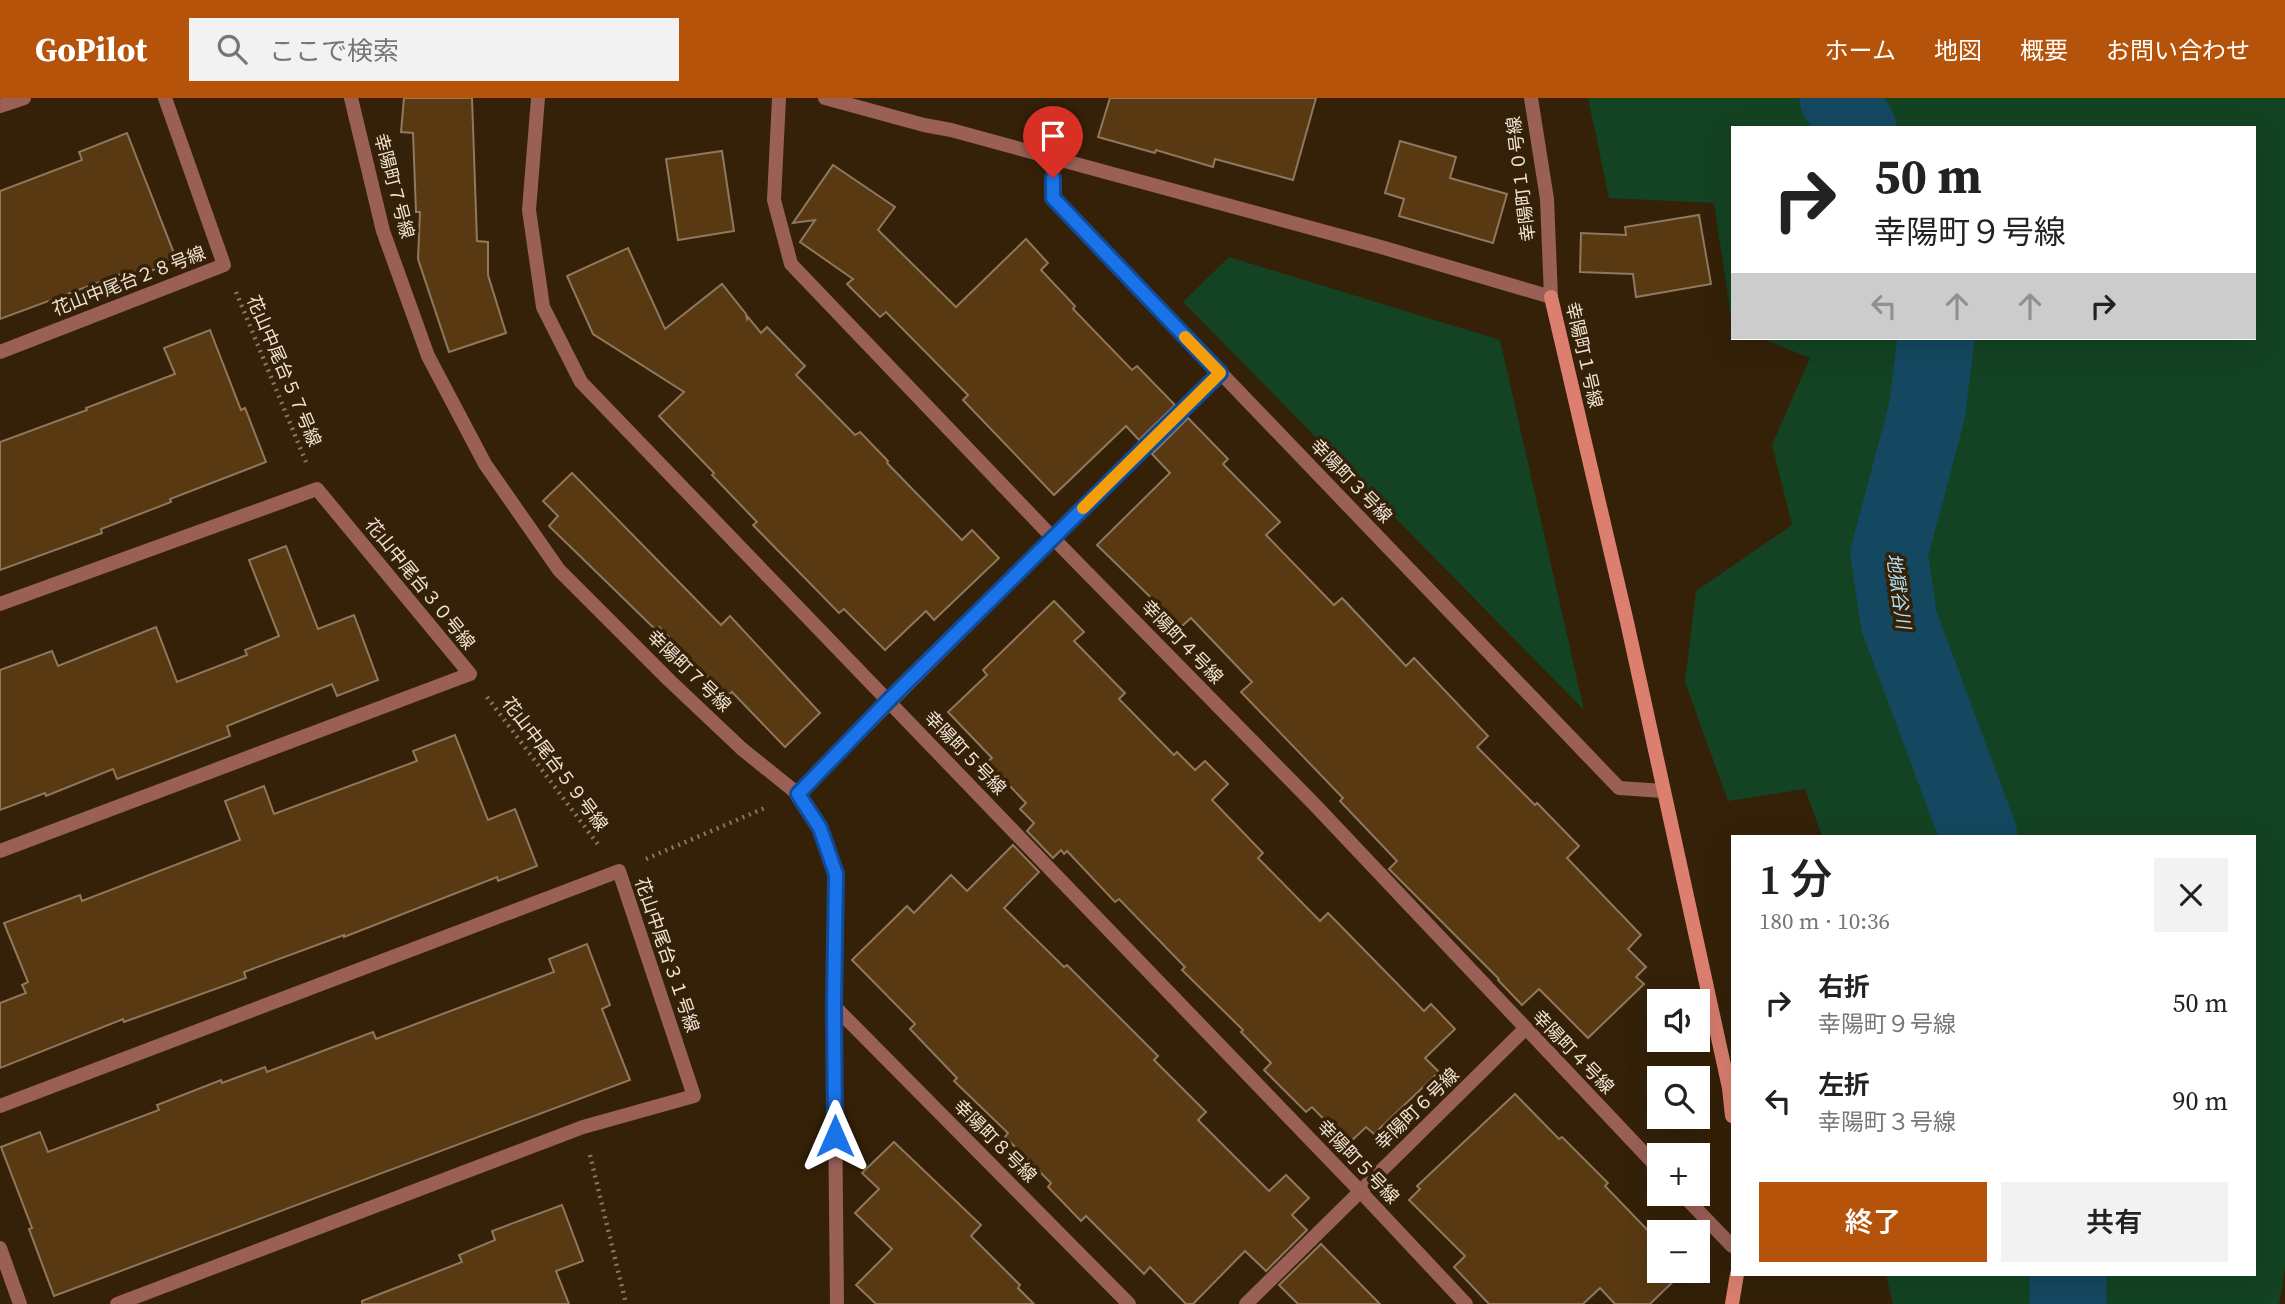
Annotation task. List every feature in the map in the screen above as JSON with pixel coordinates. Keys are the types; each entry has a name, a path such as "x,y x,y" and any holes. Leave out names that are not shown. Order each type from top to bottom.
{"street":[{"path":"0,106 24,98"},
{"name":"花山中尾台２８号線","path":"0,352 224,265 165,98"},
{"name":"幸陽町７号線","path":"351,98 383,231 428,356 485,464 559,570 742,749 798,794 820,828 836,874 834,1006 837,1304"},
{"name":"幸陽町５号線","path":"538,98 529,210 543,307 580,382 1466,1304"},
{"name":"幸陽町４号線","path":"779,98 775,200 791,264 1053,538 1314,804 1647,1157"},
{"name":"幸陽町１号線","path":"825,98 1368,244 1551,297 1627,622 1731,1107"},
{"name":"幸陽町１０号線","path":"1531,98 1547,199 1551,297"},
{"name":"幸陽町３号線","path":"1053,158 1053,198 1619,788 1663,791"},
{"path":"798,794 888,701 1220,373"},
{"path":"0,604 317,489"},
{"name":"花山中尾台３０号線","path":"0,851 470,674 317,489"},
{"name":"花山中尾台３１号線","path":"0,1106 618,871 694,1096 583,1127 117,1304"},
{"name":"幸陽町８号線","path":"834,1006 1129,1304"},
{"name":"幸陽町６号線","path":"1246,1304 1525,1029"},
{"path":"1694,1206 1731,1245"},
{"path":"0,1248 20,1304"},
{"path":"1732,1304 1737,1276"}],"path":[{"name":"花山中尾台５７号線","path":"224,265 317,489"},
{"name":"花山中尾台５９号線","path":"470,674 618,871"},
{"path":"618,871 798,794"},
{"path":"583,1127 626,1304"}],"green space":[{"path":"1588,98 2285,98 2285,1268 2279,1304 1893,1304 1886,1276 2256,1276 2256,835 1822,835 1805,789 1728,801 1685,682 1696,591 1792,525 1772,445 1810,358 1766,340 2256,340 2256,126 1731,126 1731,317 1714,203 1609,198"},
{"path":"1229,257 1500,340 1584,710 1183,302"}],"building":[{"path":"404,98 472,98 477,241 488,242 488,275 506,333 449,352 418,259 420,212 416,212 413,133 401,132"},
{"path":"1110,98 1316,98 1293,180 1215,159 1213,167 1098,137"},
{"path":"127,133 177,261 124,281 121,274 0,319 0,191 82,160 79,152"},
{"path":"1400,141 1456,157 1450,178 1507,194 1493,243 1399,216 1404,199 1385,193"},
{"path":"722,151 734,231 678,240 666,159"},
{"path":"833,165 895,207 878,230 956,307 1026,239 1048,263 1041,270 1075,306 1073,309 1132,370 1137,366 1175,405 1139,440 1126,426 1054,495 963,400 968,395 886,312 880,317 847,284 853,279 800,242 815,220 793,223"},
{"path":"1699,215 1711,284 1636,297 1633,274 1580,272 1581,233 1626,235 1625,227"},
{"path":"628,248 665,329 722,284 747,319 748,317 761,333 767,327 805,366 796,375 855,435 860,432 962,540 972,530 999,558 934,620 926,611 885,650 844,609 839,613 753,525 757,522 659,416 684,392 593,334 567,276"},
{"path":"210,330 241,410 245,408 266,462 170,499 171,502 101,529 102,533 0,570 0,442 175,374 164,348"},
{"path":"1188,418 1228,459 1223,464 1280,522 1266,535 1334,605 1342,598 1406,666 1414,658 1488,736 1477,747 1579,846 1567,858 1641,935 1628,949 1646,967 1636,977 1644,984 1588,1038 1539,989 1522,1005 1389,869 1397,861 1340,801 1343,798 1241,692 1252,682 1191,618 1181,627 1097,545 1170,473 1152,454"},
{"path":"572,473 721,625 730,616 820,713 785,747 732,692 727,697 659,627 656,630 549,526 558,516 543,501"},
{"path":"286,546 318,629 354,615 378,680 337,696 332,684 227,726 230,736 117,779 113,769 46,796 45,793 0,810 0,670 52,651 58,666 156,627 177,682 247,655 245,650 279,636 249,560"},
{"path":"1054,601 1084,632 1074,641 1125,693 1119,699 1174,755 1177,752 1195,770 1205,761 1228,784 1212,800 1263,853 1258,858 1320,921 1328,913 1424,1011 1431,1004 1455,1029 1425,1058 1439,1072 1374,1134 1366,1127 1348,1144 1312,1107 1306,1112 1264,1070 1271,1063 1241,1032 1243,1030 1182,970 1185,967 1119,899 1115,902 1067,851 1064,854 1061,850 1053,858 1027,831 1034,823 1020,809 1026,803 987,762 992,758 948,712 987,675 983,670"},
{"path":"455,735 488,820 515,809 537,866 498,881 497,877 344,937 244,972 246,978 124,1022 123,1019 0,1068 0,1003 26,993 22,985 28,982 4,923 80,895 82,901 240,840 225,801 264,786 274,814 417,761 413,751"},
{"path":"1013,845 1039,872 1004,908 1064,967 1067,965 1158,1056 1154,1060 1206,1112 1198,1120 1269,1191 1286,1175 1309,1198 1292,1215 1307,1230 1266,1271 1245,1251 1193,1304 1186,1304 1150,1267 1144,1274 1086,1216 1081,1221 1048,1187 1051,1183 1005,1137 1008,1133 954,1081 957,1078 910,1029 915,1024 852,960 907,906 914,913 951,875 967,891"},
{"path":"587,944 610,1005 602,1009 630,1080 54,1296 1,1147 40,1132 48,1152 159,1110 157,1105 221,1080 222,1083 265,1067 267,1072 373,1032 376,1039 554,972 549,959"},
{"path":"1515,1094 1608,1183 1605,1186 1647,1230 1647,1283 1672,1283 1650,1304 1615,1304 1600,1288 1583,1304 1489,1304 1454,1267 1465,1256 1409,1200 1420,1189 1417,1186"},
{"path":"894,1142 981,1225 971,1236 1020,1285 1018,1288 1034,1304 876,1304 856,1285 892,1249 855,1213 879,1189 862,1173"},
{"path":"562,1205 583,1261 556,1271 569,1304 362,1304 362,1301 462,1262 459,1255 495,1240 492,1231"},
{"path":"1321,1244 1380,1304 1298,1304 1279,1285"}],"waterway":[{"name":"地獄谷川","path":"1838,98 1857,126"},
{"name":"地獄谷川","path":"1936,340 1927,411 1889,554 1899,621 1979,835"},
{"name":"地獄谷川","path":"2068,1276 2068,1304"}],"slow traffic":[{"path":"1083,508 1220,373 1185,337"}],"route":[{"path":"835,1136 836,874 820,828 798,794 888,701 1220,373 1053,198 1053,178"}]}
